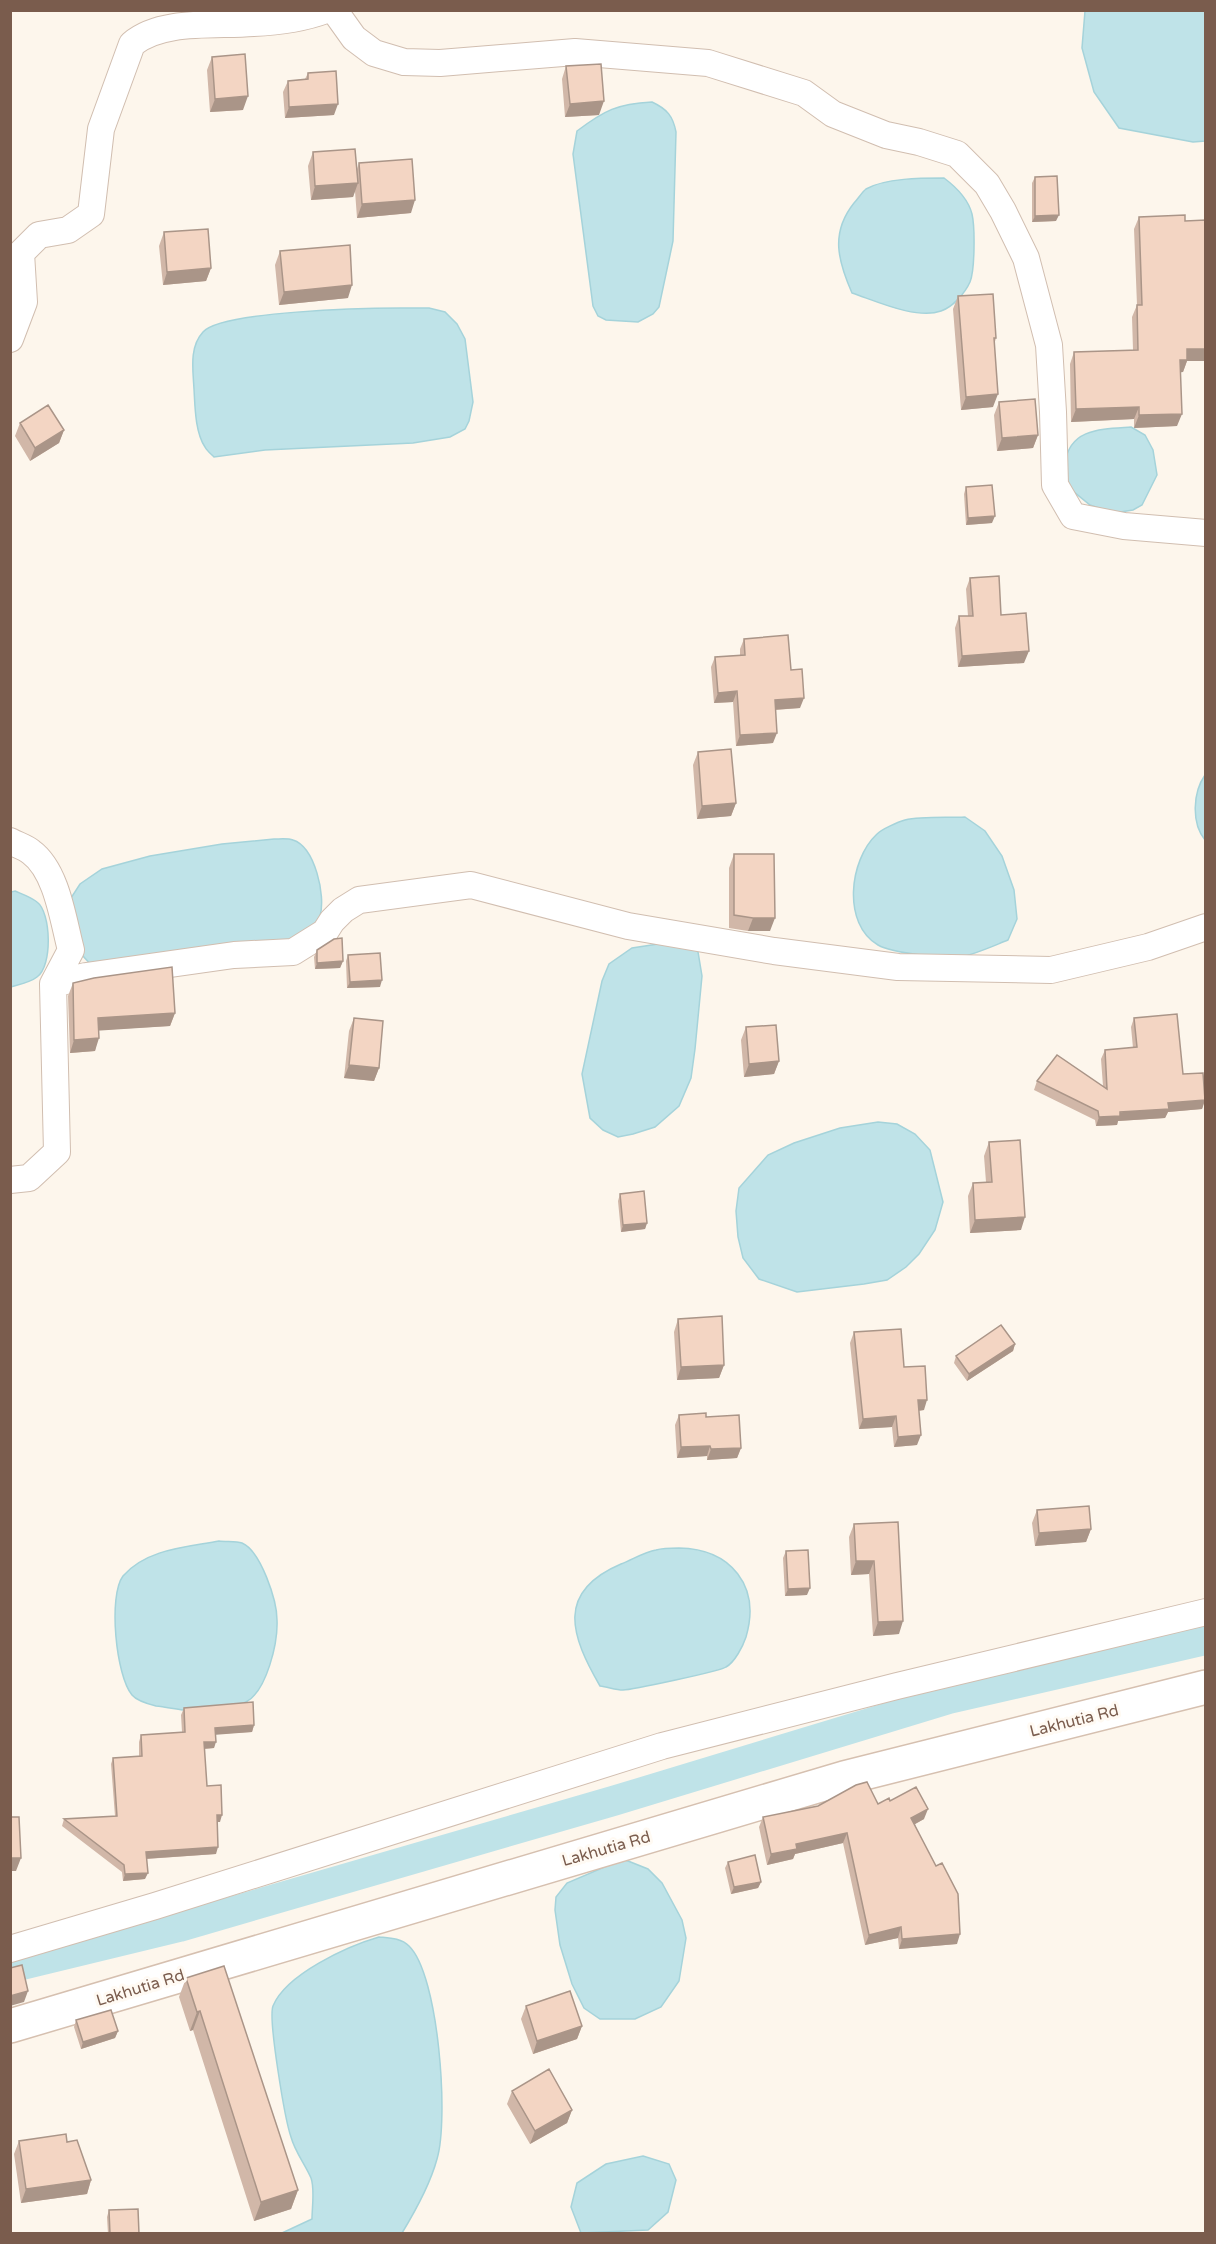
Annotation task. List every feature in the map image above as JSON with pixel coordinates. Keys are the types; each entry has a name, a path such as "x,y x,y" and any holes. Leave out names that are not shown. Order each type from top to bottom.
{"street":[{"path":"10,339 24,302 21,253 39,235 68,230 91,214 101,129 132,44 141,36 171,27 255,23 308,17 326,10"},
{"path":"334,10 354,38 374,53 404,62 440,63 575,52 708,63 804,93 832,114 886,135 957,154 987,184 1026,258 1049,345 1055,485 1073,516 1124,526 1206,533"},
{"path":"10,841 31,852 50,874 71,950 53,984 57,1152 29,1178 10,1180"},
{"path":"53,984 86,976 234,956 293,952 326,932 332,921 343,910 359,900 471,885 627,926 774,951 898,967 1051,970 1148,947 1206,927"},
{"path":"10,1949 155,1906 662,1746 897,1686 1206,1612"},
{"name":"Lakhutia Rd","path":"10,2026 844,1778 1206,1687"}],"water":[{"path":"1085,11 1205,11 1205,141 1193,142 1119,128 1094,92 1082,48"},
{"path":"652,102 662,107 668,114 676,132 673,241 659,307 653,314 638,322 606,320 598,316 593,306 573,154 577,131 612,109 629,104"},
{"path":"944,178 965,198 973,220 972,276 962,295 941,311 920,313 852,293 840,258 839,236 846,214 854,203 866,189 874,185 904,179"},
{"path":"429,308 445,312 457,324 465,339 473,402 465,429 450,437 413,443 265,450 214,457 207,450 197,427 193,367 196,345 203,332 216,325 237,319 265,315"},
{"path":"1131,427 1145,435 1153,450 1157,475 1142,505 1133,510 1114,513 1090,505 1068,487 1065,467 1068,452 1073,443 1089,433"},
{"path":"1205,775 1205,840 1197,825 1195,808 1198,790"},
{"path":"965,817 985,831 1002,856 1014,890 1017,919 1008,940 960,957 906,953 878,945 866,935 854,908 856,875 860,859 868,845 879,832 905,820"},
{"path":"291,839 301,844 313,862 317,873 321,897 320,916 303,939 94,968 83,956 72,921 71,898 80,884 102,869 150,856 222,844"},
{"path":"15,891 35,900 42,908 47,927 48,951 46,962 37,977 11,987 11,892"},
{"path":"671,942 688,943 698,952 702,976 691,1078 679,1106 655,1127 618,1137 603,1130 590,1118 582,1074 602,981 609,964 632,948"},
{"path":"878,1122 897,1124 915,1134 930,1150 943,1202 935,1230 919,1254 906,1267 887,1280 864,1284 797,1292 759,1279 743,1258 738,1237 736,1211 739,1188 768,1155 794,1143 840,1128"},
{"path":"219,1541 240,1542 249,1548 267,1577 271,1589 277,1620 276,1641 270,1665 260,1688 246,1702 235,1705 183,1710 140,1701 132,1695 126,1685 118,1654 115,1617 118,1586 123,1576 143,1560 168,1551"},
{"path":"665,1548 679,1548 714,1555 738,1574 749,1602 750,1619 746,1637 738,1654 726,1667 693,1676 623,1690 600,1686 576,1633 575,1617 578,1602 586,1588 600,1575 643,1554"},
{"path":"623,1859 648,1869 662,1883 682,1920 686,1938 679,1981 661,2007 635,2019 600,2019 584,2008 572,1984 560,1945 555,1910 556,1897 567,1883"},
{"path":"379,1937 399,1940 409,1946 419,1962 428,1986 439,2049 441,2082 440,2140 434,2169 402,2233 282,2233 312,2219 313,2193 311,2178 295,2148 288,2127 275,2049 273,2006 280,1994 304,1972 335,1954"},
{"path":"643,2156 669,2164 676,2180 668,2212 648,2230 581,2233 571,2207 577,2183 606,2164"}],"building":[{"path":"245,54 248,96 215,99 212,57"},
{"path":"601,64 604,101 570,104 566,66"},
{"path":"336,71 338,104 289,107 288,81 308,79 308,73"},
{"path":"355,149 358,183 315,186 313,152"},
{"path":"412,159 415,200 362,204 359,163"},
{"path":"1057,176 1059,215 1035,216 1035,177"},
{"path":"1185,215 1185,221 1206,220 1206,349 1187,349 1187,360 1180,360 1182,414 1139,415 1139,407 1076,409 1074,352 1138,350 1137,305 1142,305 1139,217"},
{"path":"208,229 211,268 167,272 164,232"},
{"path":"350,245 352,285 284,292 280,251"},
{"path":"993,294 998,394 966,397 958,296"},
{"path":"1035,399 1038,435 1002,438 999,402"},
{"path":"48,405 64,430 35,448 20,423"},
{"path":"992,485 995,516 968,518 966,487"},
{"path":"999,576 1001,615 1026,613 1029,651 962,656 959,616 973,616 970,578"},
{"path":"788,635 791,670 802,669 804,698 775,700 777,733 740,735 737,691 718,693 715,657 745,655 744,639"},
{"path":"731,749 736,803 702,806 698,752"},
{"path":"734,854 774,854 775,918 734,915"},
{"path":"342,938 343,961 317,963 317,950 334,939"},
{"path":"380,953 382,980 350,982 348,955"},
{"path":"172,967 175,1013 98,1018 99,1038 74,1040 73,983"},
{"path":"1177,1014 1183,1074 1203,1073 1205,1100 1168,1103 1169,1109 1120,1112 1120,1116 1099,1117 1098,1111 1037,1081 1057,1055 1107,1089 1105,1050 1137,1047 1134,1018"},
{"path":"354,1018 383,1021 379,1068 349,1065"},
{"path":"776,1025 779,1061 749,1064 746,1027"},
{"path":"1020,1140 1025,1217 975,1220 973,1183 992,1182 989,1142"},
{"path":"644,1191 647,1223 623,1225 620,1194"},
{"path":"722,1316 724,1365 681,1367 678,1319"},
{"path":"1001,1325 1015,1344 969,1374 956,1356"},
{"path":"901,1329 904,1367 925,1366 927,1400 918,1400 921,1435 898,1437 896,1416 863,1419 854,1332"},
{"path":"706,1413 706,1417 739,1415 741,1448 681,1447 679,1415"},
{"path":"1089,1506 1091,1529 1039,1533 1037,1510"},
{"path":"898,1522 903,1621 878,1622 874,1561 856,1561 854,1524"},
{"path":"808,1550 810,1588 788,1589 786,1551"},
{"path":"253,1702 254,1725 215,1728 216,1742 204,1742 207,1786 221,1785 222,1815 217,1815 218,1847 146,1852 148,1873 125,1874 124,1865 64,1819 117,1816 113,1758 142,1756 141,1735 185,1732 184,1708"},
{"path":"867,1782 878,1804 889,1798 890,1801 916,1787 928,1809 911,1818 936,1866 942,1863 958,1894 960,1934 902,1939 901,1927 869,1935 847,1833 796,1844 797,1849 771,1854 763,1817 818,1806 856,1785"},
{"path":"10,1817 19,1817 21,1858 10,1858"},
{"path":"755,1855 761,1882 734,1887 728,1862"},
{"path":"22,1965 28,1991 10,1996 10,1968"},
{"path":"224,1966 298,2190 261,2202 200,2011 197,2012 186,1978"},
{"path":"570,1991 582,2026 537,2041 526,2006"},
{"path":"111,2010 118,2031 83,2042 76,2020"},
{"path":"549,2069 572,2110 535,2131 512,2091"},
{"path":"66,2134 67,2142 77,2140 91,2180 26,2189 19,2141"},
{"path":"138,2209 139,2234 110,2234 109,2210"}],"waterway":[{"path":"10,1968 179,1927 613,1801 949,1699 1206,1640"}]}
